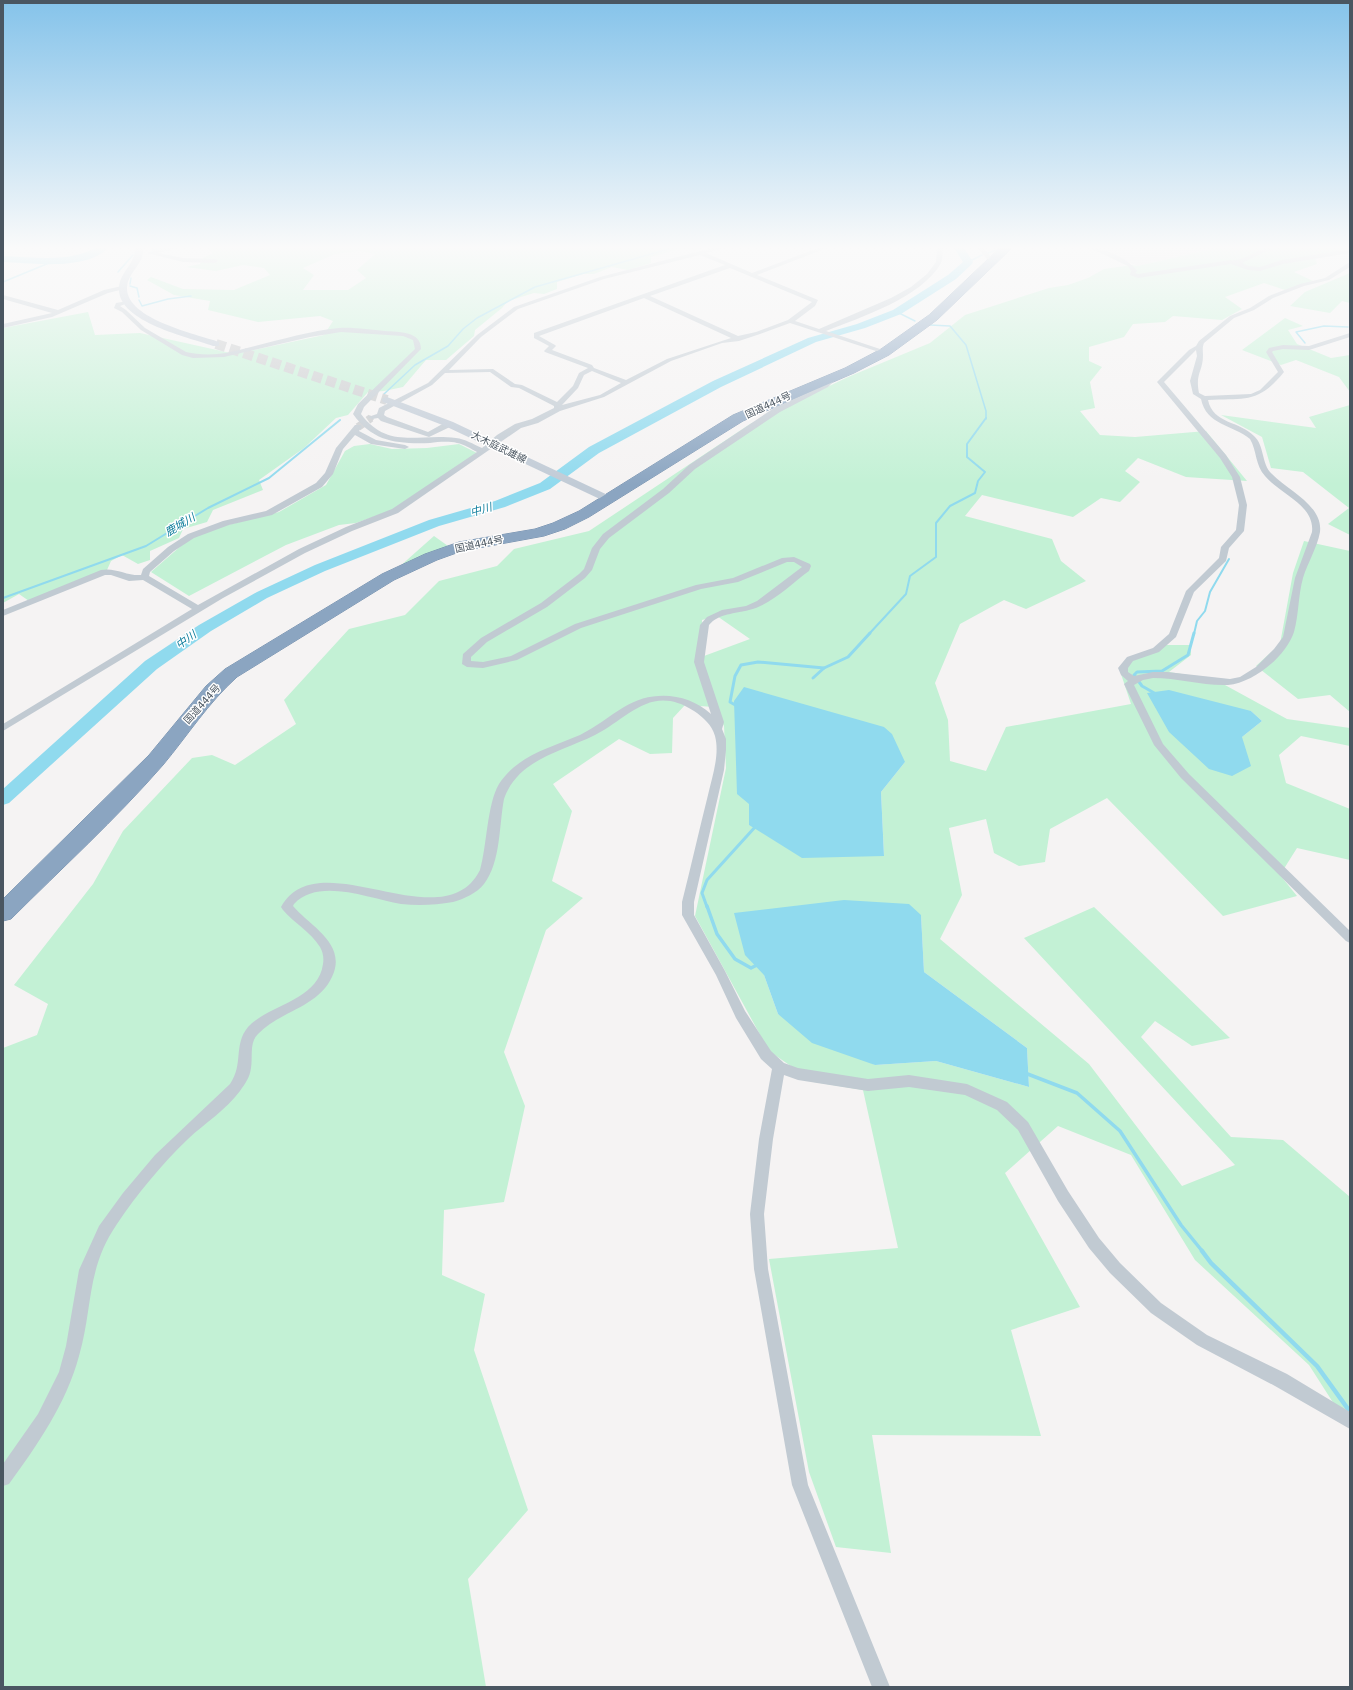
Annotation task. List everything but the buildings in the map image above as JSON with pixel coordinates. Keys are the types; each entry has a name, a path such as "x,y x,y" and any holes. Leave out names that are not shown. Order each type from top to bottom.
{"highway":[{"name":"国道444号","path":"3,913 102,816 156,760 189,717 212,690 230,673 388,577 431,557 459,547 538,533 559,526 584,514 738,419 769,403 836,376 884,352 918,327"}],"main road":[{"path":"167,327 216,344"},
{"name":"大木庭武雄線","path":"391,401 449,424 608,499"}],"street":[{"path":"141,327 184,354 193,356 224,355 315,334 341,330 392,333 412,336 418,343 418,349 361,406 357,414 368,428 381,435 401,440 430,438 454,440 482,451"},
{"path":"380,415 382,410 391,401 430,384 442,371 491,327"},
{"path":"556,327 536,334 536,337 553,346 547,351 590,366 592,369 626,383"},
{"path":"713,327 739,339"},
{"path":"442,371 454,372 491,370 513,386 520,386 557,407 602,396 668,360 720,342 739,339 773,327"},
{"path":"808,327 884,352"},
{"path":"820,331 830,327"},
{"path":"1221,327 1200,342 1200,356 1193,381 1196,394 1204,398 1252,396 1262,391 1281,372 1281,368 1271,355 1271,349 1283,347 1309,348 1350,335"},
{"path":"1136,679 1124,674 1123,668 1130,659 1156,650 1173,635 1190,592 1223,559 1225,547 1240,531 1244,505 1236,477 1223,457 1160,382 1168,371 1184,361 1191,350 1199,347"},
{"path":"3,728 198,609 302,551 349,529 395,511 493,444 500,437 518,426 535,421 557,407 576,387 581,374 592,369"},
{"path":"717,728 719,722 710,699 699,662 705,625 710,619 725,612 748,608 760,603 806,569 807,566 800,560 785,560 735,580 699,587 578,626 514,658 498,663 483,665 467,664 466,656 484,640 544,605 582,576 588,570 596,548 606,536 666,491 692,467 745,430 777,410 826,386 836,376"},
{"path":"1204,398 1208,411 1215,418 1248,434 1254,439 1261,466 1267,474 1309,509 1316,520 1317,526 1313,542 1298,581 1290,631 1283,646 1262,667 1244,679 1229,682 1214,682 1147,675 1136,679 1129,684 1131,691 1143,711 1159,745 1210,801 1350,938"},
{"path":"380,415 384,419 430,438"},
{"path":"372,417 380,415"},
{"path":"430,438 449,424"},
{"path":"145,577 146,571 171,549 191,536 226,524 269,513 319,485 329,474 340,448 356,429 374,442 401,447 459,442"},
{"path":"3,613 94,575 112,572 129,578 145,577 198,609"},
{"path":"3,1478 44,1422 62,1385 72,1355 85,1276 95,1248 112,1219 131,1194 177,1141 227,1096 241,1079 245,1068 246,1045 250,1035 258,1026 308,996 323,981 328,969 329,954 324,941 294,916 287,907 290,899 305,890 320,885 412,901 433,902 457,896 472,889 484,877 497,805 504,786 514,773 535,758 594,731 630,707 648,700 661,698 675,700 694,706 709,717 717,728 721,744 718,771 688,902 688,915 721,974 740,1014 766,1055 779,1067 798,1074 868,1086 909,1081 967,1090 1002,1106 1023,1126 1063,1196 1094,1243 1115,1268 1156,1308 1202,1340 1281,1380 1350,1421"},
{"path":"779,1067 766,1139 757,1214 761,1269 800,1485 881,1687"}],"green space":[{"path":"93,327 95,335 140,333 235,354 324,335 329,327 479,327 475,330 474,336 446,360 426,360 403,387 384,391 368,392 348,415 336,418 304,448 259,480 263,490 213,510 207,522 183,529 179,538 150,551 150,560 138,564 122,555 111,561 107,570 29,601 19,594 3,603 3,328"},
{"path":"950,327 1131,327 1124,337 1089,347 1089,361 1102,367 1090,382 1095,408 1080,411 1100,435 1135,437 1206,431 1247,481 1186,477 1138,458 1125,471 1140,482 1120,502 1101,498 1073,517 982,495 965,516 1052,539 1061,561 1086,581 1026,609 1004,600 960,624 935,683 948,720 950,761 986,771 1006,727 1131,704 1120,671 1126,660 1163,645 1191,645 1191,655 1169,672 1214,679 1287,719 1350,728 1350,746 1301,736 1279,755 1286,783 1350,809 1350,860 1297,848 1280,875 1297,896 1223,916 1107,798 1050,829 1045,862 1019,866 994,853 986,819 949,828 962,895 940,939 1089,1064 1182,1186 1235,1165 1024,938 1094,907 1230,1038 1192,1046 1155,1021 1141,1037 1231,1137 1283,1140 1350,1197 1350,1429 1309,1365 1195,1260 1131,1155 1058,1126 1005,1173 1080,1307 1011,1330 1041,1436 872,1435 891,1553 836,1547 809,1472 769,1259 898,1248 863,1090 814,1082 769,1051 695,916 726,768 724,726 714,707 685,705 673,718 672,753 650,754 619,739 553,784 572,811 552,881 583,898 546,930 504,1052 525,1106 504,1202 444,1210 442,1275 485,1294 474,1350 528,1510 468,1579 486,1687 3,1687 3,1048 37,1035 48,1004 14,985 93,884 123,831 192,758 212,755 235,765 296,724 284,700 349,629 405,615 439,581 497,566 514,549 589,531 750,424 848,377 930,343","holes":["717,616 750,639 704,656 702,620","1251,711 1262,721 1242,737","905,762 881,792 884,855 749,825 749,804","921,915 924,972 1027,1048 1029,1087 936,1061 875,1065 778,1014 764,975"]},
{"path":"1273,327 1300,327 1288,330 1297,344 1331,358 1350,355 1350,392 1339,377 1296,360 1281,365 1242,350"},
{"path":"1350,405 1350,535 1328,524 1349,508 1303,472 1271,468 1262,437 1221,415 1316,428 1309,417"},
{"path":"370,444 392,449 427,448 459,444 477,453 390,511 356,523 339,525 286,545 189,596 151,572 190,538 224,526 279,512 326,485 345,451 354,446"},
{"path":"434,536 448,546 398,568"},
{"path":"1304,541 1350,551 1350,712 1330,695 1298,699 1256,666 1280,644 1293,573"}],"water":[{"path":"744,687 884,727 892,734 905,762 881,792 884,856 802,858 749,825 749,804 737,794 734,701"},
{"path":"1169,690 1251,711 1262,721 1242,737 1251,766 1232,776 1209,769 1169,732 1147,693"},
{"path":"844,900 909,904 921,915 924,972 1027,1048 1029,1087 936,1061 875,1065 812,1043 778,1014 764,975 745,955 734,913"}],"waterway":[{"name":"鹿城川","path":"384,394 415,365 448,346 466,327"},
{"name":"中川","path":"3,799 151,665 205,628 262,595 320,568 434,523 500,504 545,486 594,450 717,384 812,340 858,327"},
{"path":"951,327 966,345 986,411 986,418"},
{"path":"1305,343 1296,332 1320,327"},
{"path":"869,634 906,594 910,576 936,557 936,523 950,506 975,493 978,481 985,472 967,457 967,444 986,418"},
{"name":"鹿城川","path":"3,598 146,546 208,508 269,478 340,420"},
{"path":"1194,634 1197,621 1205,611 1210,592 1229,559"},
{"path":"824,668 848,657 870,633"},
{"path":"1156,694 1142,686 1134,675 1137,672 1162,671 1188,655 1194,633"},
{"path":"737,706 730,702 735,676 741,665 758,662 824,668"},
{"path":"813,678 824,668"},
{"path":"707,907 702,893 707,880 756,826"},
{"path":"707,906 717,934 735,959 751,968 757,965"},
{"path":"1025,1073 1077,1093 1120,1131 1181,1225 1203,1252"},
{"path":"1202,1251 1211,1263 1317,1366 1348,1409"}],"tunnel":[{"path":"216,344 387,400"},
{"path":"358,427 371,418"}]}
